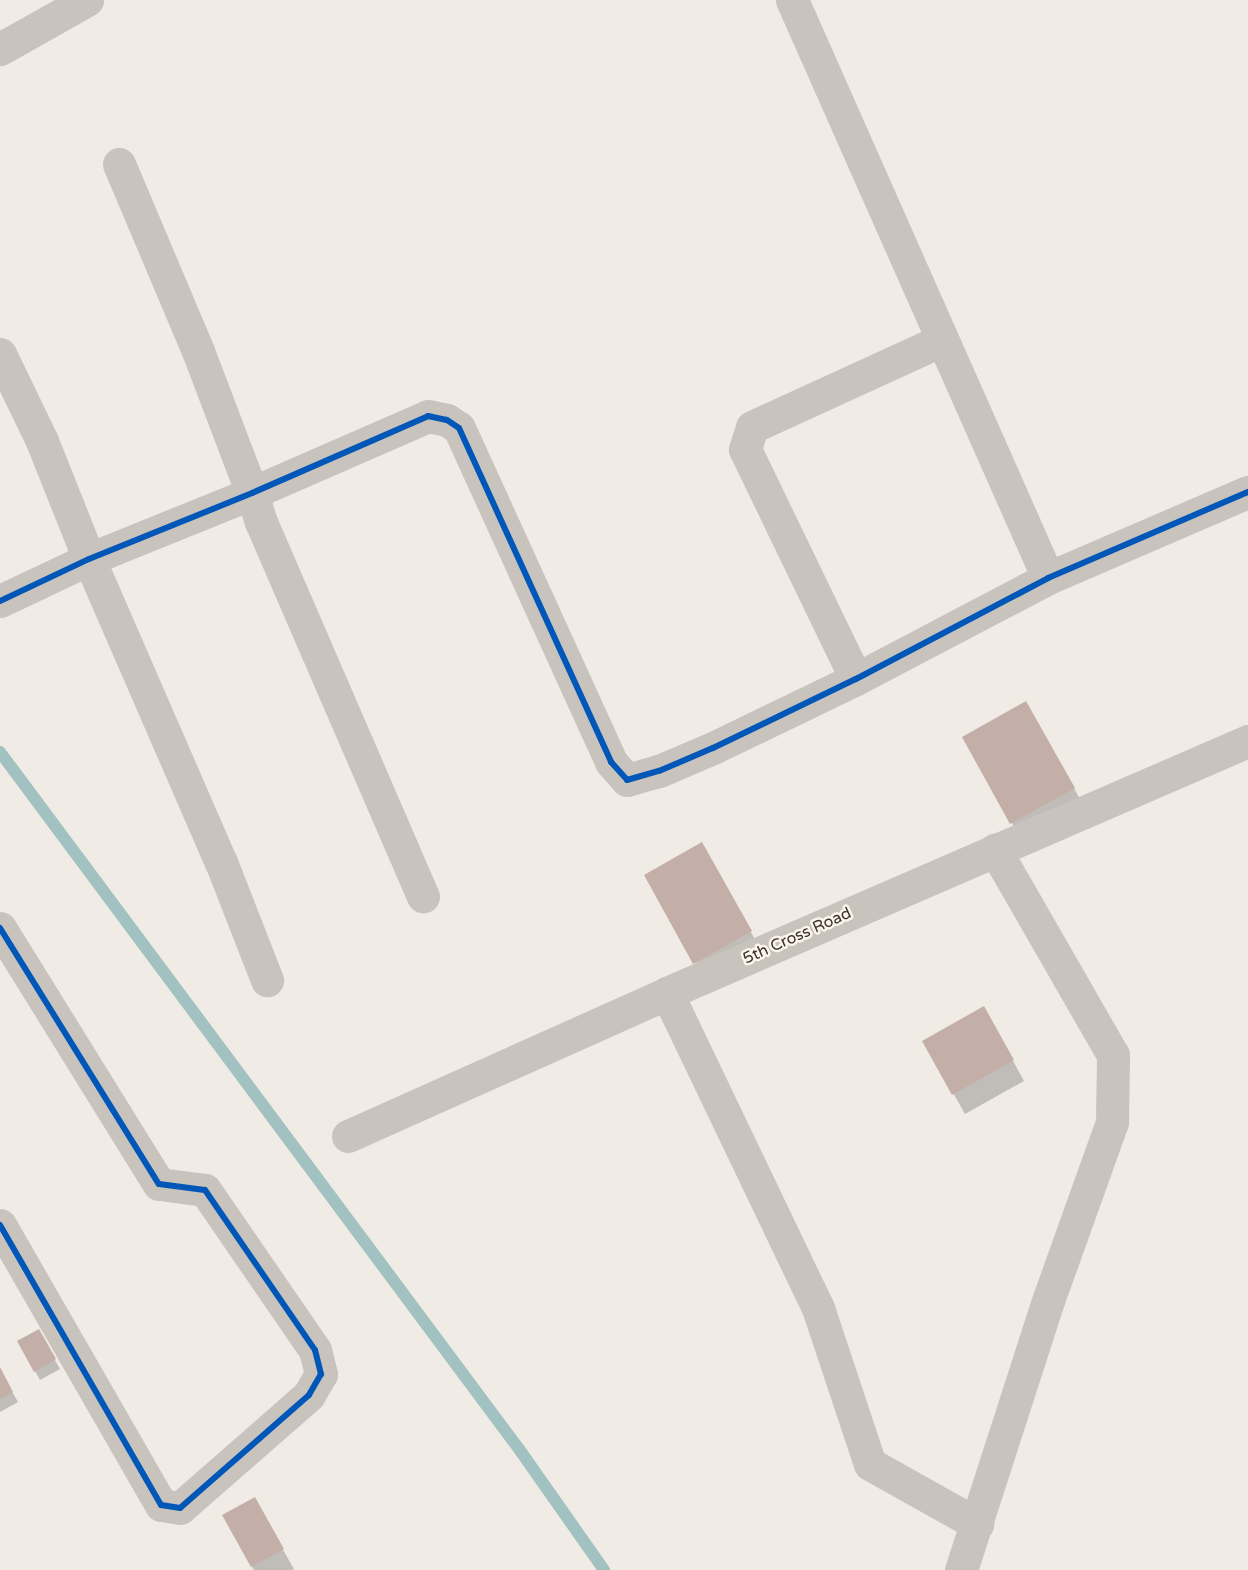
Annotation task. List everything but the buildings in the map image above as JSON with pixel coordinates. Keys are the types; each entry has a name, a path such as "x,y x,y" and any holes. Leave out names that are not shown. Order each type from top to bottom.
{"street":[{"path":"0,49 87,0"},
{"path":"792,0 1048,578"},
{"path":"119,164 176,297 261,522 423,896"},
{"path":"856,679 745,449 753,427 942,340"},
{"path":"4,371 42,441 89,559 221,862 267,980"},
{"path":"0,601 89,559 252,494 428,416 447,420 459,428 611,762 627,780 659,771 703,752 856,679 1048,578 1248,492"},
{"name":"5th Cross Road","path":"348,1136 667,993 1248,741"},
{"path":"961,1570 1049,1298 1112,1122 1113,1056 995,850"},
{"path":"0,928 159,1184 205,1191 315,1350 321,1374 309,1395 180,1508 161,1504 0,1225"},
{"path":"667,993 818,1308 870,1464 977,1524"}],"waterway":[{"path":"0,752 519,1449 604,1570"}],"cycle path":[{"path":"0,601 89,559 252,493 428,416 447,420 459,428 611,762 627,780 659,771 713,748 856,679 1048,578 1248,492"},
{"path":"0,928 159,1184 205,1190 315,1350 321,1374 309,1395 180,1508 161,1505 0,1225"}]}
